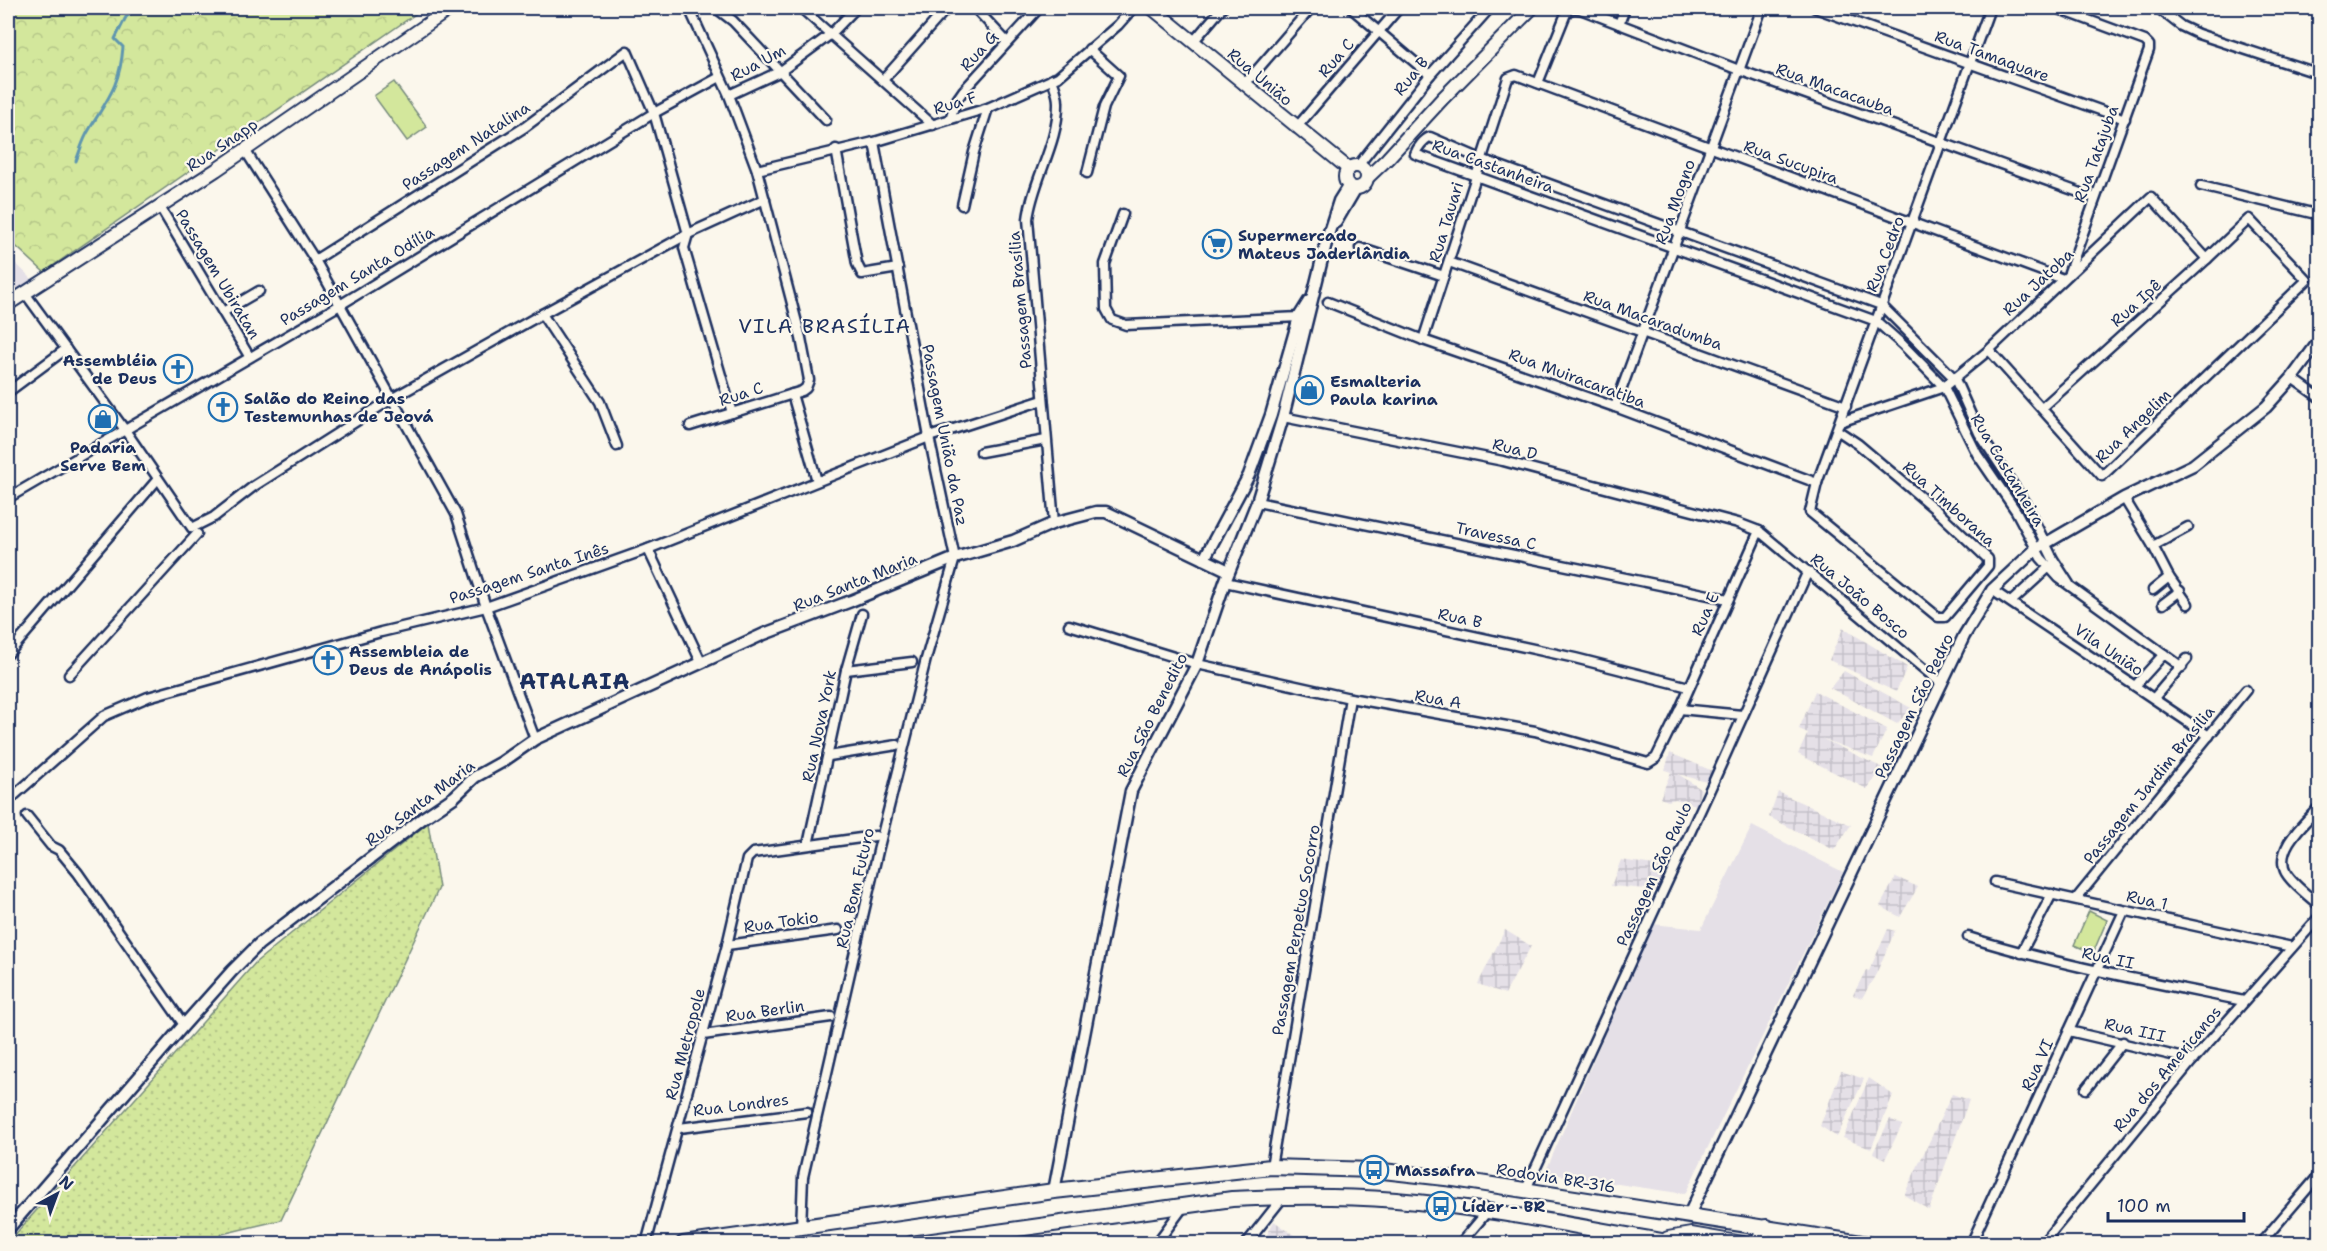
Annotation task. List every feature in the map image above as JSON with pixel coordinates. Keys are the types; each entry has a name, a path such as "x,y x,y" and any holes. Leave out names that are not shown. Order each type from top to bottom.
{"highway":[{"name":"Rodovia BR-316","path":"683,1244 1054,1191 1271,1167 1374,1170 1526,1189 1868,1244"},
{"path":"911,1244 1185,1206 1285,1196 1397,1200 1487,1212 1633,1240 1660,1240 1691,1235 1743,1244"},
{"path":"1754,1244 1766,1227"},
{"path":"723,1244 738,1236"},
{"path":"1660,1240 1680,1244"},
{"path":"1798,1244 1810,1244"}],"main road":[{"name":"Rua Snapp","path":"8,304 97,245 160,207 452,8"},
{"name":"Rua União","path":"1152,8 1296,128 1353,168"},
{"path":"1367,178 1363,169 1353,168 1346,175 1352,187 1362,186 1443,98 1532,8"}],"street":[{"path":"69,675 194,531 254,486 393,399 542,314 688,234 765,200 757,170 729,95 689,8"},
{"path":"716,8 733,21 826,120"},
{"path":"801,8 933,125"},
{"name":"Rua Um","path":"729,95 781,71 831,34 856,8"},
{"path":"883,80 947,8"},
{"path":"975,8 1007,42"},
{"name":"Rua G","path":"950,119 956,101 963,91 1039,8"},
{"name":"Rua F","path":"757,170 836,149 874,142 988,108 1052,79 1118,25 1133,8"},
{"path":"1193,42 1222,8"},
{"path":"1244,84 1311,8"},
{"path":"1351,8 1430,75"},
{"name":"Rua C","path":"1296,128 1399,8"},
{"name":"Rua B","path":"1353,168 1430,75 1490,8"},
{"name":"Rua Macacauba","path":"1538,83 1567,11 1574,8 1580,9 1739,70 2095,198"},
{"path":"1619,24 1625,8"},
{"name":"Rua Mogno","path":"1615,407 1762,8"},
{"name":"Rua Tamaquare","path":"1815,8 2125,119"},
{"name":"Rua Cedro","path":"1809,512 1817,483 1990,8"},
{"name":"Rua Tatajuba","path":"2056,8 2145,40 2149,45 2125,119 2066,276"},
{"path":"2158,8 2181,26 2198,34 2319,74"},
{"path":"1087,172 1104,106 1119,76 1089,49"},
{"name":"Passagem Natalina","path":"315,260 525,127 627,51 654,113"},
{"name":"Rua Sucupira","path":"1508,78 1516,75 1711,149 2066,276"},
{"name":"Passagem Santa Odília","path":"8,498 340,305 654,113 720,77"},
{"name":"Rua Tauari","path":"1423,340 1508,78"},
{"name":"Passagem Brasília","path":"1052,79 1059,100 1056,126 1030,204 1028,219 1054,523"},
{"path":"962,205 974,152 988,108"},
{"path":"654,113 688,234 684,248 732,413"},
{"name":"Rua Castanheira","path":"1430,137 1481,159 1881,305 1955,379 1980,433 2027,506 2041,546 1977,454 1944,387 1876,321 1415,154 1416,151 1430,137"},
{"name":"Passagem União da Paz","path":"874,142 928,437 955,558"},
{"path":"836,149 857,264 862,274 897,268"},
{"path":"245,150 315,260 456,514 486,607 535,739"},
{"path":"2201,186 2319,214"},
{"name":"Rua São Benedito","path":"1054,1191 1127,804 1142,767 1197,664 1227,576 1257,502 1283,417 1328,235 1340,201 1352,187"},
{"name":"Rua Jatoba","path":"1839,426 1944,387 1955,379 1989,350 2151,197 2207,259"},
{"name":"Rua C","path":"690,426 802,391 809,380 801,338 765,200"},
{"name":"Passagem Ubiratan","path":"160,207 249,356"},
{"path":"1123,214 1104,264 1106,309 1112,320 1126,325 1299,317"},
{"name":"Rua Ipê","path":"2042,408 2249,219 2307,280"},
{"path":"1360,248 1444,276"},
{"name":"Rua Macaradumba","path":"1449,262 1846,406"},
{"name":"Rua Angelim","path":"1989,350 2102,476 2307,280"},
{"path":"223,312 259,291"},
{"path":"25,293 125,430 194,531"},
{"name":"Rua São Benedito","path":"1204,559 1249,475 1271,415 1299,317 1311,299"},
{"name":"Rua Muiracaratiba","path":"1328,302 1423,340 1615,407 1817,483"},
{"path":"542,314 600,402 617,446"},
{"name":"Passagem São Pedro","path":"1689,1215 1964,636 1992,590 2041,546 2124,498 2193,465 2265,407 2292,378 2319,340"},
{"path":"8,392 66,349"},
{"path":"2292,378 2319,398"},
{"path":"792,394 817,481"},
{"name":"Passagem Santa Inês","path":"8,801 104,716 148,697 381,632 486,607 648,549 928,437 1043,400"},
{"name":"Rua D","path":"1283,417 1503,461 1738,523 1759,531"},
{"name":"Rua Timborana","path":"1809,512 1938,617 1945,617 1949,614 1988,566 1988,559 1985,555 1839,426"},
{"path":"981,452 1046,440"},
{"path":"8,654 157,480"},
{"path":"2124,498 2169,577 2188,604"},
{"name":"Travessa C","path":"1257,502 1728,599"},
{"path":"2016,511 2027,506"},
{"name":"Rua Santa Maria","path":"8,1229 184,1025 259,944 423,818 454,797 475,777 535,739 764,634 851,602 955,558 1013,541 1054,523 1096,512 1106,513 1204,559 1227,576"},
{"path":"2153,546 2188,527"},
{"name":"Rua E","path":"1663,744 1759,531"},
{"name":"Rua João Bosco","path":"1759,531 1942,684"},
{"path":"2041,546 2048,568 2059,578 2164,654 2185,663 2154,698"},
{"path":"2041,546 2069,584"},
{"path":"648,549 701,662"},
{"name":"Rua Bom Futuro","path":"801,1228 803,1177 816,1119 918,690 955,558"},
{"path":"2011,602 2048,568"},
{"name":"Passagem São Paulo","path":"1526,1189 1808,571"},
{"name":"Rua B","path":"1227,576 1689,687"},
{"path":"2153,590 2169,577"},
{"name":"Vila União","path":"1992,590 2209,736"},
{"path":"2163,604 2180,591"},
{"name":"Rua Nova York","path":"808,845 846,670 862,614"},
{"name":"Rua A","path":"1070,625 1197,664 1350,698 1535,731 1648,763 1656,758 1663,744"},
{"path":"2135,686 2164,654"},
{"path":"846,670 912,662"},
{"name":"Passagem Jardim Brasília","path":"2076,899 2246,690"},
{"name":"Passagem Perpetuo Socorro","path":"1271,1167 1350,698"},
{"path":"1680,709 1742,715"},
{"path":"829,756 897,746"},
{"path":"2319,806 2290,841 2284,862 2287,875 2319,906"},
{"path":"27,816 51,846 59,850 78,873 184,1025"},
{"path":"808,845 875,836"},
{"name":"Rua Metropole","path":"646,1244 679,1128 747,859 753,853 808,845"},
{"name":"Rua 1","path":"1995,882 2292,947"},
{"path":"2021,953 2052,894"},
{"name":"Rua VI","path":"1971,1244 2124,911"},
{"name":"Rua dos Americanos","path":"2042,1244 2193,1060 2319,916"},
{"name":"Rua Tokio","path":"727,945 838,930"},
{"name":"Rua II","path":"1968,938 2097,971 2244,1001"},
{"name":"Rua Berlin","path":"703,1035 831,1017"},
{"name":"Rua III","path":"2069,1031 2193,1060"},
{"path":"2086,1089 2123,1042"},
{"name":"Rua Londres","path":"679,1128 807,1112"},
{"path":"2260,1244 2319,1174"},
{"path":"1246,1244 1285,1196"},
{"path":"1156,1244 1185,1206"},
{"path":"1460,1244 1487,1212"}],"shaded area":[{"path":"8,256 33,280 8,296"},
{"path":"1843,628 1907,667 1896,692 1829,660"},
{"path":"1844,671 1911,708 1897,724 1830,688"},
{"path":"1815,691 1887,729 1873,758 1821,738 1883,768 1867,789 1798,754 1808,733 1799,729"},
{"path":"1670,753 1715,772 1710,783 1678,774 1701,789 1696,805 1675,799 1668,801 1660,798 1671,772 1665,770"},
{"path":"1778,792 1851,825 1834,850 1769,817"},
{"path":"1752,826 1843,872 1685,1194 1545,1173 1652,924 1701,929"},
{"path":"1621,860 1667,867 1658,890 1611,886"},
{"path":"1896,877 1918,887 1900,917 1880,906"},
{"path":"1888,929 1895,931 1876,974 1862,998 1853,995 1866,970 1869,971"},
{"path":"1505,930 1531,946 1505,994 1478,984"},
{"path":"1841,1071 1864,1079 1837,1137 1820,1126"},
{"path":"1869,1078 1893,1095 1871,1149 1843,1138"},
{"path":"1952,1094 1969,1100 1929,1210 1904,1195"},
{"path":"1890,1119 1902,1125 1885,1159 1873,1153"},
{"path":"1274,1221 1305,1243 1279,1243 1267,1235"}],"green space":[{"path":"8,8 424,8 44,272 8,239"},
{"path":"394,82 427,127 407,141 374,96"},
{"path":"428,823 439,888 281,1220 222,1234 215,1243 16,1243 12,1238 256,962"},
{"path":"2089,911 2107,920 2093,953 2074,945"}],"waterway":[{"path":"76,161 83,141 116,82 123,47 115,39 126,17 138,8"}],"place":[{"name":"Supermercado Mateus Jaderlândia","path":"1217,244"},
{"name":"Assembléia de Deus","path":"178,369"},
{"name":"Esmalteria Paula karina","path":"1309,390"},
{"name":"Salão do Reino das Testemunhas de Jeová","path":"223,407"},
{"name":"Padaria Serve Bem","path":"103,419"},
{"name":"Assembleia de Deus de Anápolis","path":"328,660"},
{"name":"Massafra","path":"1374,1170"},
{"name":"Líder - BR","path":"1441,1206"}],"district":[{"name":"VILA BRASÍLIA","path":"825,326"},
{"name":"ATALAIA","path":"575,681"}]}
